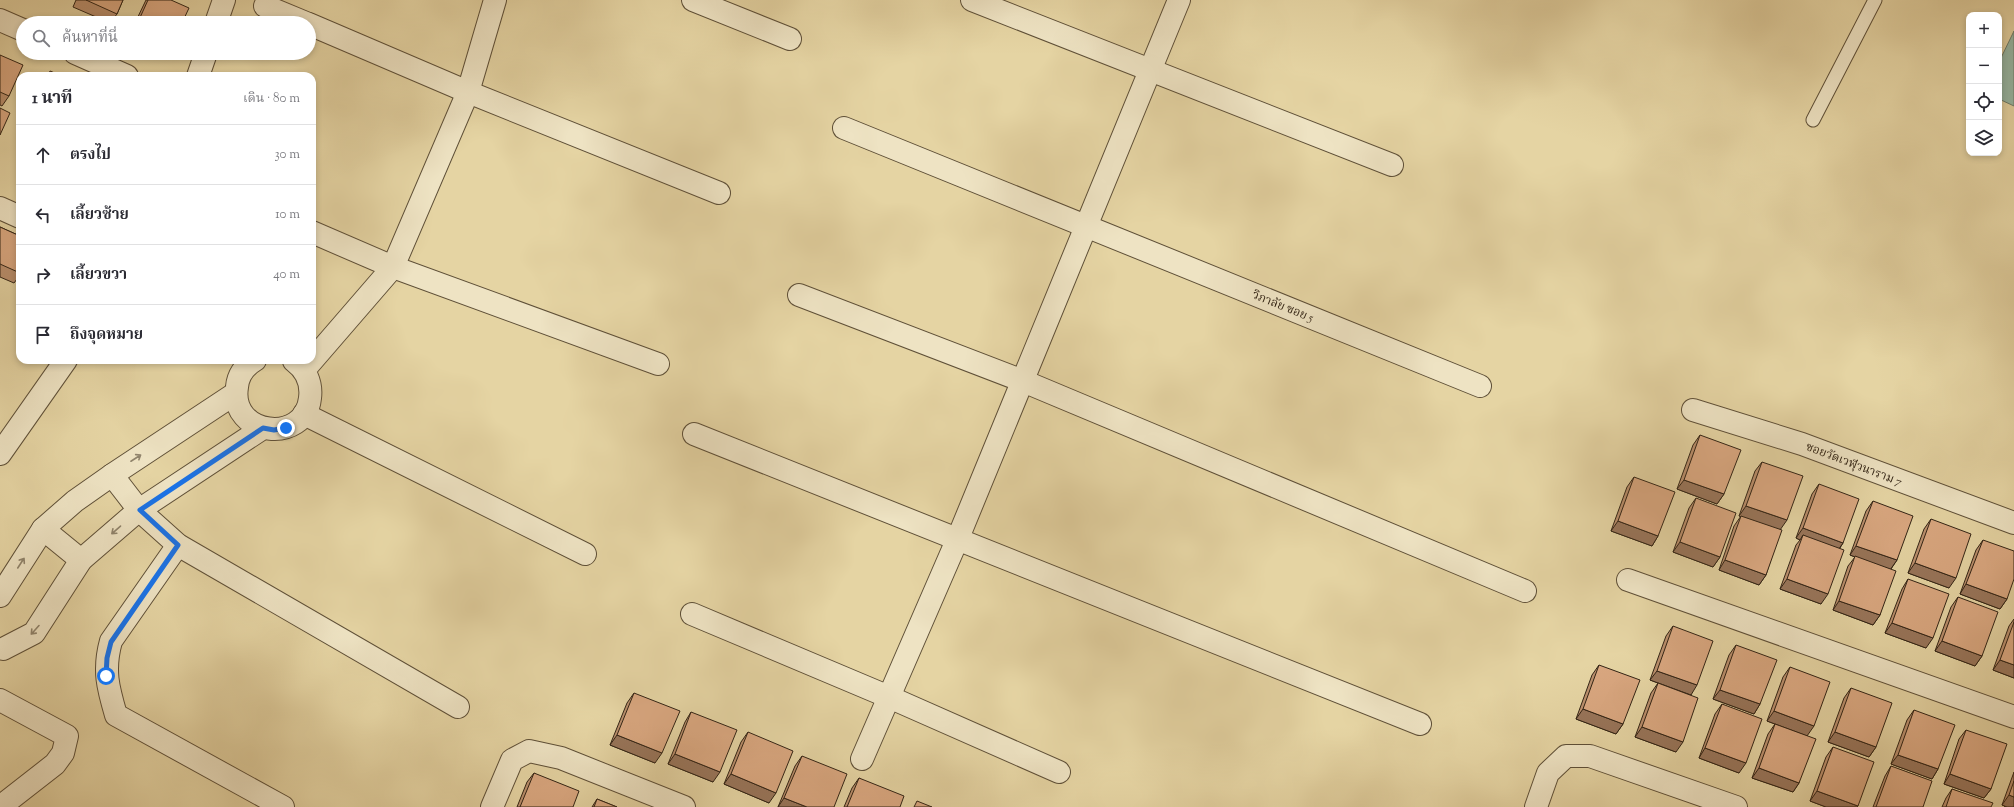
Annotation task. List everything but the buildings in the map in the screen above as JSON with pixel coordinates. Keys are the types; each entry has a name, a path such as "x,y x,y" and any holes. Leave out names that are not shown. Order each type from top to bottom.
{"street":[{"path":"218,16 224,0"},
{"path":"316,346 393,267 468,92 495,0"},
{"path":"693,0 790,39"},
{"path":"972,0 1392,165"},
{"path":"862,759 958,538 1179,0"},
{"path":"265,6 289,16"},
{"path":"0,20 16,27"},
{"path":"316,27 468,92 719,194"},
{"path":"91,60 117,72"},
{"path":"199,72 204,60"},
{"name":"วิภาลัย ซอย 5","path":"844,128 1480,386"},
{"path":"0,208 16,215"},
{"path":"316,234 393,267 658,364"},
{"path":"799,295 1023,381 1525,590"},
{"path":"0,454 63,364"},
{"path":"250,364 243,370 238,381 236,393 238,404 243,415 252,423 263,428 274,430 286,428 296,422 304,414 310,404 311,392 309,380 298,365"},
{"path":"0,596 43,529 75,501 112,474 236,393"},
{"name":"ซอยวัดเวฬุวนาราม 7","path":"1692,410 1802,444 2014,524"},
{"path":"304,414 585,554"},
{"path":"1,649 34,633 81,560 140,510 263,428"},
{"path":"694,434 958,538 1420,724"},
{"path":"112,474 140,510 178,545 458,707"},
{"path":"43,529 81,560"},
{"path":"178,545 111,642 107,658 106,676 116,715 282,807"},
{"path":"1628,580 2014,717"},
{"path":"692,614 889,697 1059,772"},
{"path":"0,700 67,736 63,753 54,764 0,806"},
{"path":"492,807 512,760 529,751 561,758 684,807"},
{"path":"1536,807 1548,773 1566,756 1590,756 1736,807"}],"lane":[{"path":"1813,120 1875,0"}],"shaded area":[{"path":"2014,31 2014,106 2002,100 2002,56"}],"route":[{"path":"106,676 107,658 111,642 178,545 140,510 263,428 274,430 286,428"}]}
